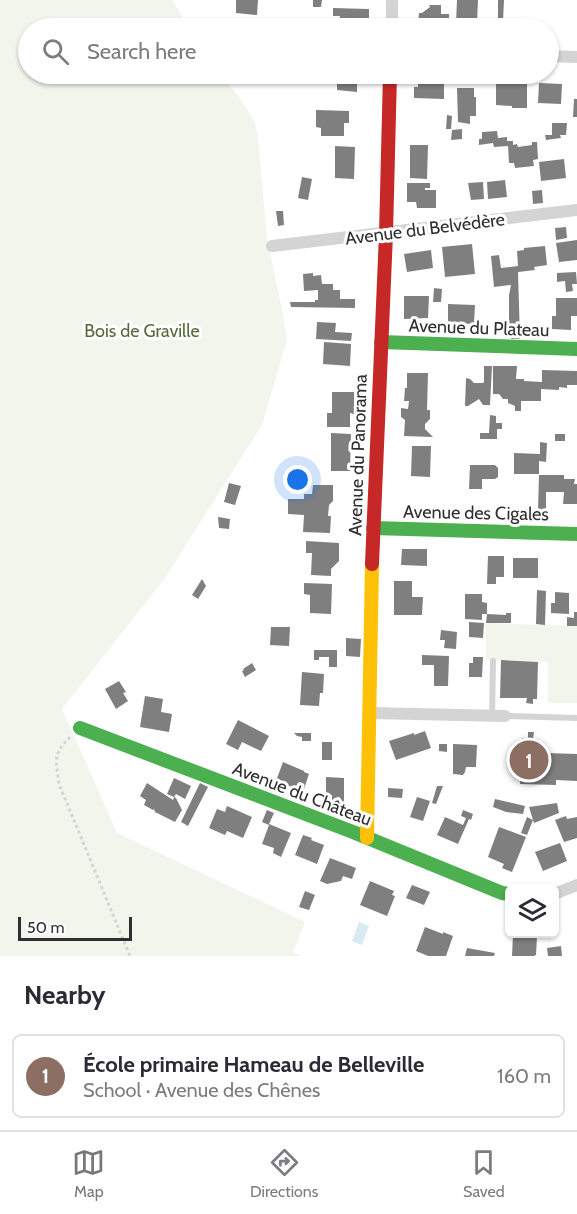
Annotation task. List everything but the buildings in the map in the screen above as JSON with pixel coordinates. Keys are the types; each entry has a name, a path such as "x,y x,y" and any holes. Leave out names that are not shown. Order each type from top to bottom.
{"street":[{"path":"392,0 392,18"},
{"path":"559,56 577,57"},
{"name":"Avenue du Panorama","path":"367,838 373,528 386,234 390,84"},
{"name":"Avenue du Belvédère","path":"272,246 577,210"},
{"name":"Avenue du Plateau","path":"381,342 577,349"},
{"name":"Avenue des Cigales","path":"373,528 577,534"},
{"path":"370,713 506,716"},
{"name":"Avenue du Château","path":"80,728 505,893"},
{"path":"559,892 577,885"}],"lane":[{"path":"492,716 493,661"},
{"path":"506,716 577,718"}],"path":[{"path":"80,728 62,746 56,756 59,784 130,956"}],"green space":[{"name":"Bois de Graville","path":"0,0 172,0 183,18 18,18 18,84 228,84 255,122 267,239 287,340 262,425 165,578 62,709 117,833 305,922 293,952 301,956 0,956"},
{"path":"486,623 577,626 577,703 548,703 548,662 486,660"}],"shaded area":[{"path":"359,922 369,926 362,945 352,941"}],"traffic: fast":[{"path":"381,342 577,349"},
{"path":"373,528 577,534"},
{"path":"80,728 353,832 505,893"}],"traffic: slow":[{"path":"367,838 372,564"}],"traffic: jam":[{"path":"372,564 390,84"}],"place":[{"name":"École primaire Hameau de Belleville","path":"529,760"}]}
